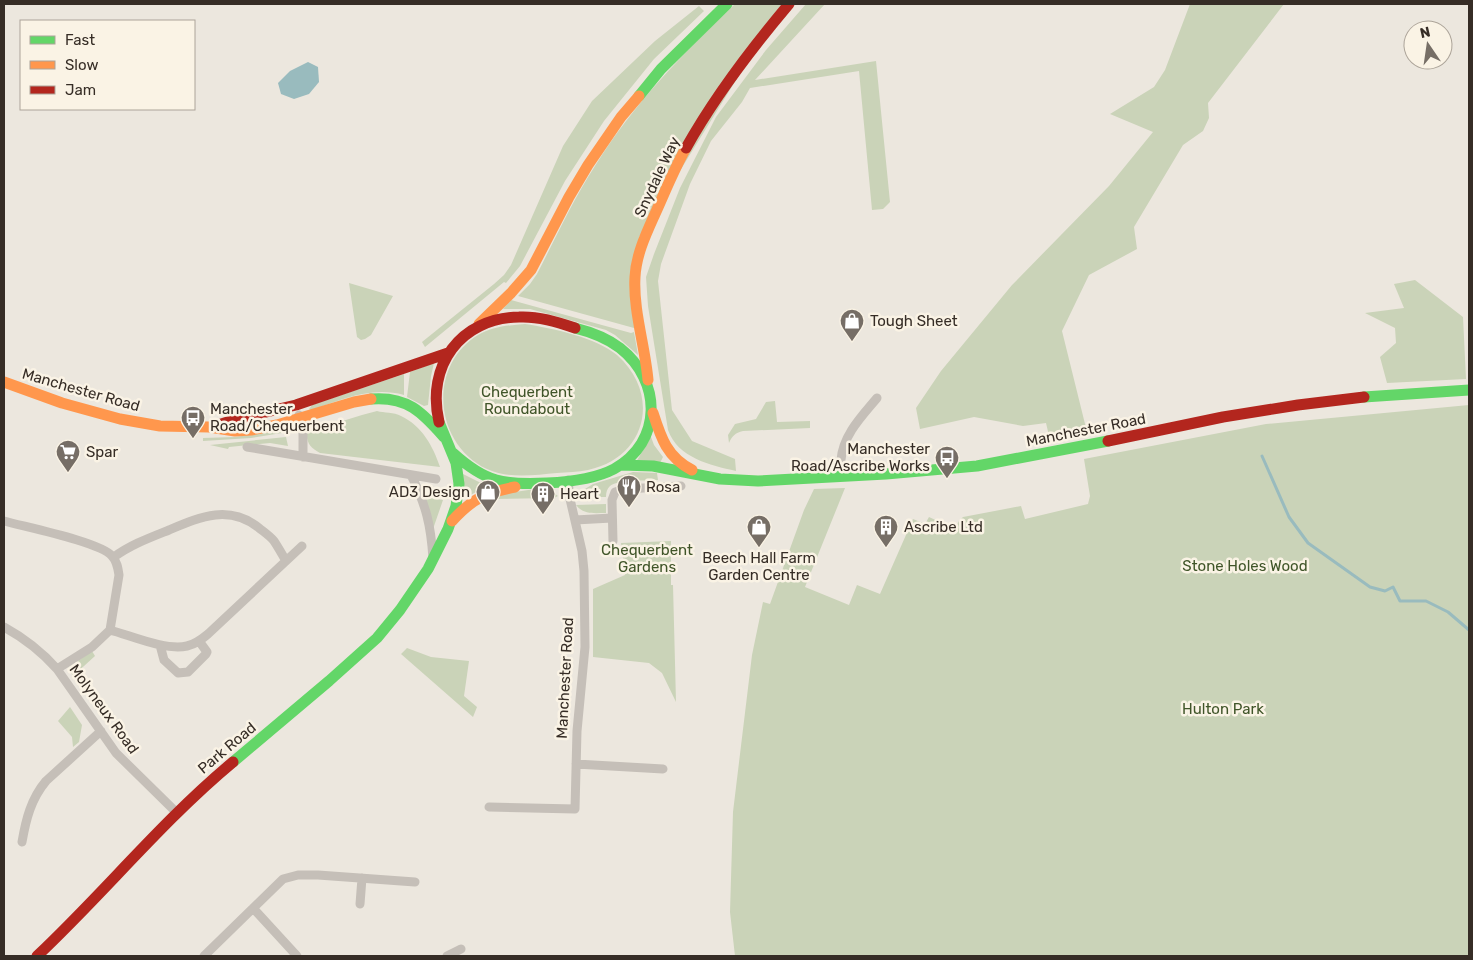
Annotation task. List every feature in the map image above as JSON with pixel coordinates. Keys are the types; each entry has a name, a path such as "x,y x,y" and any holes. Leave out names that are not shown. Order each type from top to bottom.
{"main road":[{"path":"474,328 508,317 526,316 546,319 593,333 609,340 623,350 634,362 650,391 652,409 649,428 644,441 621,465 606,473 589,478 531,484 494,480 482,476 453,453 444,438 437,418 436,385 440,370 448,353 458,341 511,293 531,270 569,197 588,165 621,117 661,69 727,4"},
{"name":"Snydale Way","path":"650,391 635,290 636,269 640,250 668,181 686,146 708,110 758,40 789,4"},
{"name":"Manchester Road","path":"210,427 296,405 448,353"},
{"name":"Manchester Road","path":"4,382 60,402 114,418 160,426 210,427 240,431 300,419 358,401 373,398 388,399 403,402 416,408 425,415 444,438"},
{"name":"Manchester Road","path":"621,465 653,466 706,476 758,482 977,466 1223,417 1298,405 1469,390"},
{"name":"Manchester Road","path":"652,409 660,436 670,455 687,468 706,476"},
{"name":"Park Road","path":"37,956 87,908 206,785 302,705 379,636 408,601 433,562 452,521 458,486 458,473 453,453"},
{"name":"Park Road","path":"452,521 469,503 486,493 531,484"}],"street":[{"path":"842,476 842,454 852,429 877,398"},
{"path":"296,405 303,440 302,457"},
{"path":"248,447 436,479"},
{"path":"411,475 425,507 430,528 433,562"},
{"name":"Manchester Road","path":"489,806 575,809 577,731 585,647 584,571 582,550 568,480"},
{"path":"613,541 613,496 620,490 680,486"},
{"path":"114,557 130,546 194,519 228,514 247,519 266,533 274,541 286,561"},
{"path":"575,520 612,518"},
{"path":"4,522 98,547 114,557 119,575 110,630 92,647 57,669"},
{"path":"110,630 160,645 186,647 199,642 302,546"},
{"name":"Molyneux Road","path":"4,627 36,648 57,669 126,763 177,813"},
{"path":"160,645 164,660 175,672 183,674 188,672 207,652 199,642"},
{"path":"22,842 29,810 39,789 101,731"},
{"path":"576,764 663,769"},
{"path":"204,956 283,879 290,876 318,875 415,882"},
{"path":"360,904 362,878"},
{"path":"253,908 298,956"},
{"path":"447,956 461,949"}],"green space":[{"path":"735,4 783,4 639,237 634,328 518,296 537,274 587,179 626,122 660,80"},
{"path":"806,4 825,4 755,80 876,61 890,202 883,209 872,210 859,71 750,88 742,102 711,141 690,184 661,264 658,281 672,410 692,441 735,459 736,471 706,463 687,454 673,440 668,430 648,306 646,277 680,188 716,117 766,50"},
{"path":"1190,4 1284,4 1208,103 1209,118 1203,131 1183,145 1134,227 1137,249 1089,275 1062,331 1087,432 1050,440 1046,423 1023,426 974,417 920,429 916,408 941,371 1012,285 1109,186 1153,132 1110,114 1154,87 1165,70"},
{"path":"699,6 704,11 654,59 604,121 565,181 520,266 506,283 504,282 425,347 422,342 494,284 511,265 563,146 592,101 655,41"},
{"path":"1415,280 1463,317 1466,379 1387,383 1380,357 1396,343 1395,328 1365,313 1404,308 1394,284"},
{"path":"349,283 393,296 371,335 361,340 357,337"},
{"path":"511,300 631,333 634,332 638,355 615,335 606,330 530,309 503,309"},
{"name":"Chequerbent Roundabout","path":"525,324 561,331 598,344 617,355 631,371 640,388 643,406 641,423 635,439 623,453 608,463 588,470 513,475 487,469 469,457 456,442 447,424 444,404 444,384 450,366 462,349 478,335 501,327"},
{"path":"434,363 428,405 424,406 407,397 410,372"},
{"path":"404,374 404,395 380,392 368,393 309,409 312,405"},
{"path":"775,401 777,422 810,421 810,428 743,431 734,435 729,443 728,435 735,424 756,419 766,402"},
{"name":"Hulton Park","path":"1469,405 1469,956 735,956 730,912 733,812 752,655 763,602 770,604 804,510 814,489 845,488 805,587 849,605 857,585 880,594 913,519 925,524 929,517 955,529 963,517 1021,506 1025,519 1088,504 1090,496 1084,459 1266,424"},
{"path":"377,411 398,415 415,425 426,437 440,467 320,453 308,442 307,432"},
{"path":"288,429 294,431 251,438 203,441 203,438 235,437"},
{"path":"286,437 288,446 270,443 229,447 228,449 210,445"},
{"path":"651,437 654,445 663,457 660,463 636,462"},
{"path":"633,472 657,473 658,480 626,481 614,484 608,488 606,497 595,497 584,493 585,489 593,484"},
{"path":"463,474 485,485 485,487 467,497 462,494"},
{"path":"542,488 558,496 554,498 488,499 501,494"},
{"path":"423,497 443,500 433,529"},
{"path":"606,504 606,513 586,512 576,505"},
{"name":"Chequerbent Gardens","path":"671,541 676,702 662,673 649,663 593,657 593,589 625,575 621,543"},
{"path":"407,648 431,657 469,661 464,696 477,707 473,717 401,654"},
{"path":"92,651 95,656 73,676 68,668"},
{"path":"70,707 82,725 79,742 73,747 72,737 58,721"}],"water":[{"path":"308,62 318,67 319,82 309,94 294,99 281,94 278,83 290,71"}],"waterway":[{"path":"1262,456 1289,517 1308,543 1370,587 1385,591 1393,587 1400,601 1426,601 1448,612 1469,630"}],"traffic: fast":[{"path":"639,96 661,69 727,4"},
{"path":"453,453 476,471 496,480 532,484 590,478 614,469 630,457 642,443 649,428 651,411 644,377 634,362 620,348 599,336 575,328"},
{"path":"1364,397 1469,390"},
{"path":"371,399 395,400 404,403 421,413 444,437"},
{"path":"233,762 377,638 400,610 428,569 448,529 456,506 459,484 456,463 439,422"},
{"path":"621,465 653,466 720,479 758,481 886,474 977,466 1108,441"}],"traffic: slow":[{"path":"479,324 511,293 531,270 588,165 621,117 639,96"},
{"path":"648,380 637,315 636,269 645,237 686,148"},
{"path":"4,382 62,403 120,419 160,426 209,427 235,431 277,425 354,402 371,399"},
{"path":"653,413 666,446 676,459 692,470"},
{"path":"452,521 466,507 487,494 515,487"}],"traffic: jam":[{"path":"686,148 734,73 789,4"},
{"path":"439,422 436,401 438,382 443,364 452,349 464,336 480,326 498,320 519,317 540,318 575,328"},
{"path":"215,426 296,405 448,353"},
{"path":"1108,441 1223,417 1364,397"},
{"path":"37,956 182,808 233,762"}],"place":[{"name":"Tough Sheet","path":"852,342"},
{"name":"Manchester Road/Chequerbent","path":"193,439"},
{"name":"Spar","path":"68,473"},
{"name":"Manchester Road/Ascribe Works","path":"947,479"},
{"name":"Rosa","path":"629,508"},
{"name":"AD3 Design","path":"488,513"},
{"name":"Heart","path":"543,515"},
{"name":"Beech Hall Farm Garden Centre","path":"759,548"},
{"name":"Ascribe Ltd","path":"886,548"}],"park label":[{"name":"Stone Holes Wood","path":"1245,566"}]}
